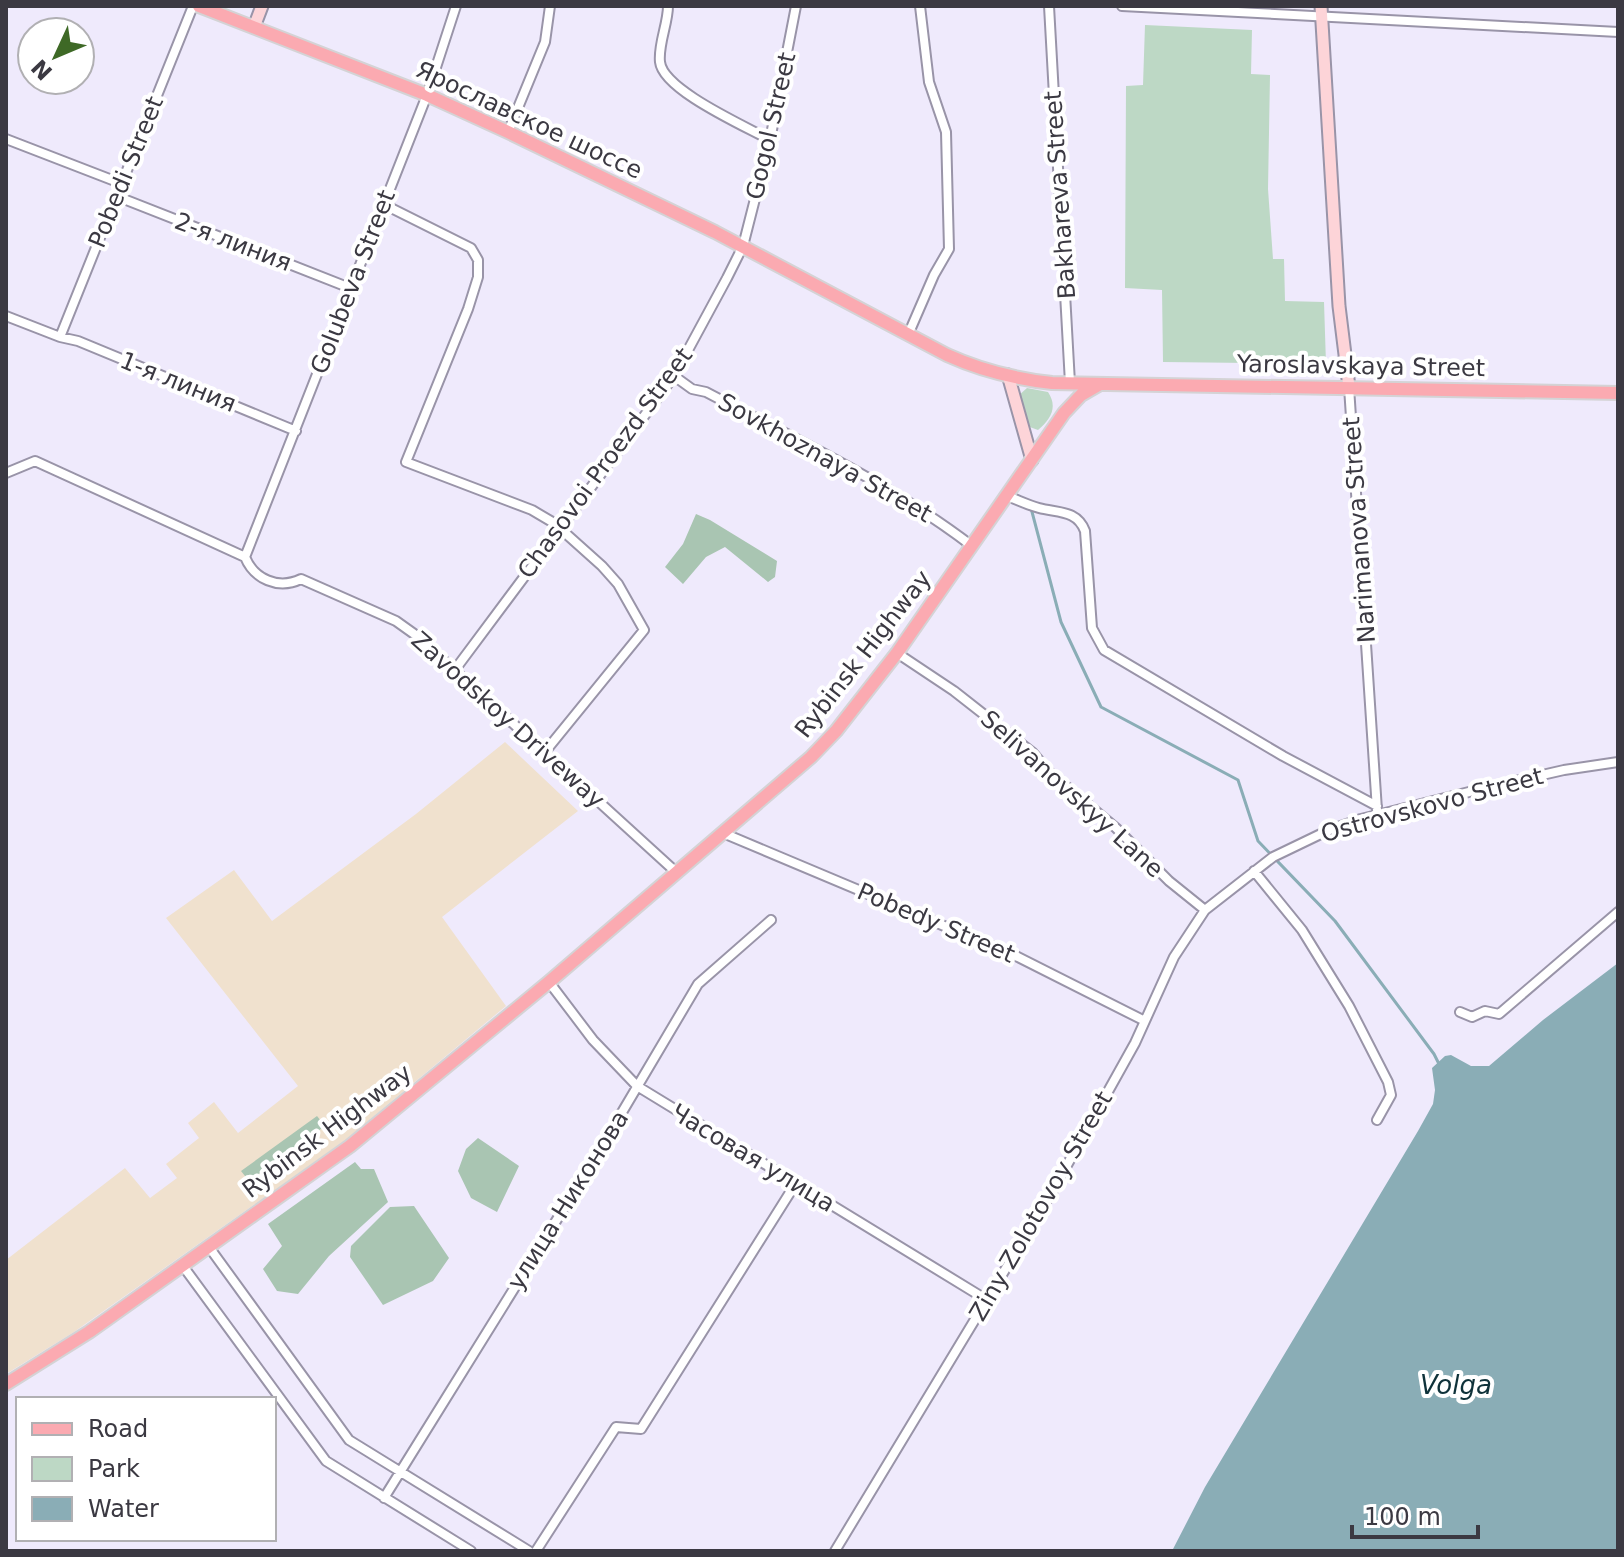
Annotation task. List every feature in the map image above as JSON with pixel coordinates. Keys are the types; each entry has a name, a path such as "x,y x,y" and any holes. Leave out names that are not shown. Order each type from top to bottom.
{"main road":[{"name":"Ярославское шоссе","path":"196,6 427,95 508,132 743,246 908,335"},
{"path":"254,27 262,6"},
{"name":"Narimanova Street","path":"1321,11 1339,306 1349,387"},
{"name":"Yaroslavskaya Street","path":"908,335 963,362 1038,382 1618,393"},
{"path":"1008,375 1032,460"},
{"name":"Rybinsk Highway","path":"6,1384 61,1351 350,1146 549,982 811,757 836,731 897,653 1071,404 1103,383"}],"street":[{"name":"Pobedi Street","path":"60,337 120,183 196,6"},
{"name":"Golubeva Street","path":"245,557 427,95 456,6"},
{"path":"508,132 545,42 550,6"},
{"path":"668,6 659,59 665,76 681,91 770,140"},
{"name":"Gogol Street","path":"743,246 770,140 796,6"},
{"path":"908,335 949,249 946,132 929,82 920,6"},
{"name":"Bakhareva Street","path":"1049,6 1070,383"},
{"path":"1122,6 1321,11 1618,32"},
{"path":"6,139 120,183"},
{"name":"2-я линия","path":"116,196 350,288"},
{"path":"383,204 471,248 478,260 478,277 468,309 406,462 532,510 561,527 618,584 644,630 544,753"},
{"name":"Chasovoi Proezd Street","path":"454,671 674,376 743,246"},
{"name":"1-я линия","path":"6,316 78,341 296,431"},
{"name":"Sovkhoznaya Street","path":"674,376 692,389 706,392 804,443 930,514 972,546"},
{"name":"Narimanova Street","path":"1349,387 1377,811"},
{"path":"6,473 35,461 245,557"},
{"path":"1007,496 1080,520 1085,531 1092,628 1104,650 1377,811"},
{"name":"Zavodskoy Driveway","path":"245,557 254,573 270,582 286,585 301,579 396,621 417,636 677,873"},
{"name":"Selivanovskyy Lane","path":"897,653 954,691 1033,753 1048,771 1205,910"},
{"name":"Ostrovskovo Street","path":"1254,871 1297,844 1377,811 1551,773 1618,762"},
{"name":"Pobedy Street","path":"723,833 1018,957 1145,1021"},
{"path":"1254,871 1302,930 1349,1006 1388,1082 1391,1095 1377,1120"},
{"name":"Ziny Zolotovoy Street","path":"835,1551 1101,1106 1174,957 1205,910 1254,871"},
{"path":"1460,1012 1472,1017 1485,1011 1499,1014 1618,912"},
{"name":"улица Никонова","path":"384,1498 698,984 771,920"},
{"name":"Часовая улица","path":"549,982 593,1040 637,1086 987,1300"},
{"path":"536,1551 616,1427 641,1429 796,1183"},
{"path":"209,1247 343,1435 354,1445 529,1551"},
{"path":"183,1266 318,1453 334,1467 471,1551"}],"shaded area":[{"path":"696,514 777,561 775,577 768,582 725,547 706,557 683,584 665,567 683,544"},
{"path":"505,742 578,811 442,917 506,1006 344,1141 74,1332 6,1374 6,1260 125,1168 150,1198 177,1178 166,1164 199,1138 188,1123 214,1102 238,1133 298,1086 166,918 234,870 272,921 416,814"},
{"path":"317,1116 325,1126 249,1181 241,1171"},
{"path":"478,1138 519,1166 497,1212 471,1198 458,1171 466,1149"},
{"path":"355,1162 361,1169 374,1169 388,1202 329,1256 298,1294 277,1291 263,1269 282,1246 268,1224"},
{"path":"414,1206 449,1258 433,1281 383,1305 350,1257 351,1246 390,1207"}],"green space":[{"path":"1145,25 1252,30 1251,74 1270,75 1268,189 1273,259 1284,259 1285,301 1324,302 1326,364 1163,362 1162,290 1125,288 1126,86 1143,85"},
{"path":"1027,388 1048,392 1051,397 1053,408 1050,417 1038,430 1027,426 1018,396"}],"water":[{"name":"Volga","path":"1618,963 1618,1551 1172,1551 1205,1487 1433,1104 1432,1068 1445,1056 1451,1055 1471,1066 1489,1066"}],"waterway":[{"path":"1031,508 1061,622 1101,707 1238,780 1258,841 1335,921 1439,1064"}]}
